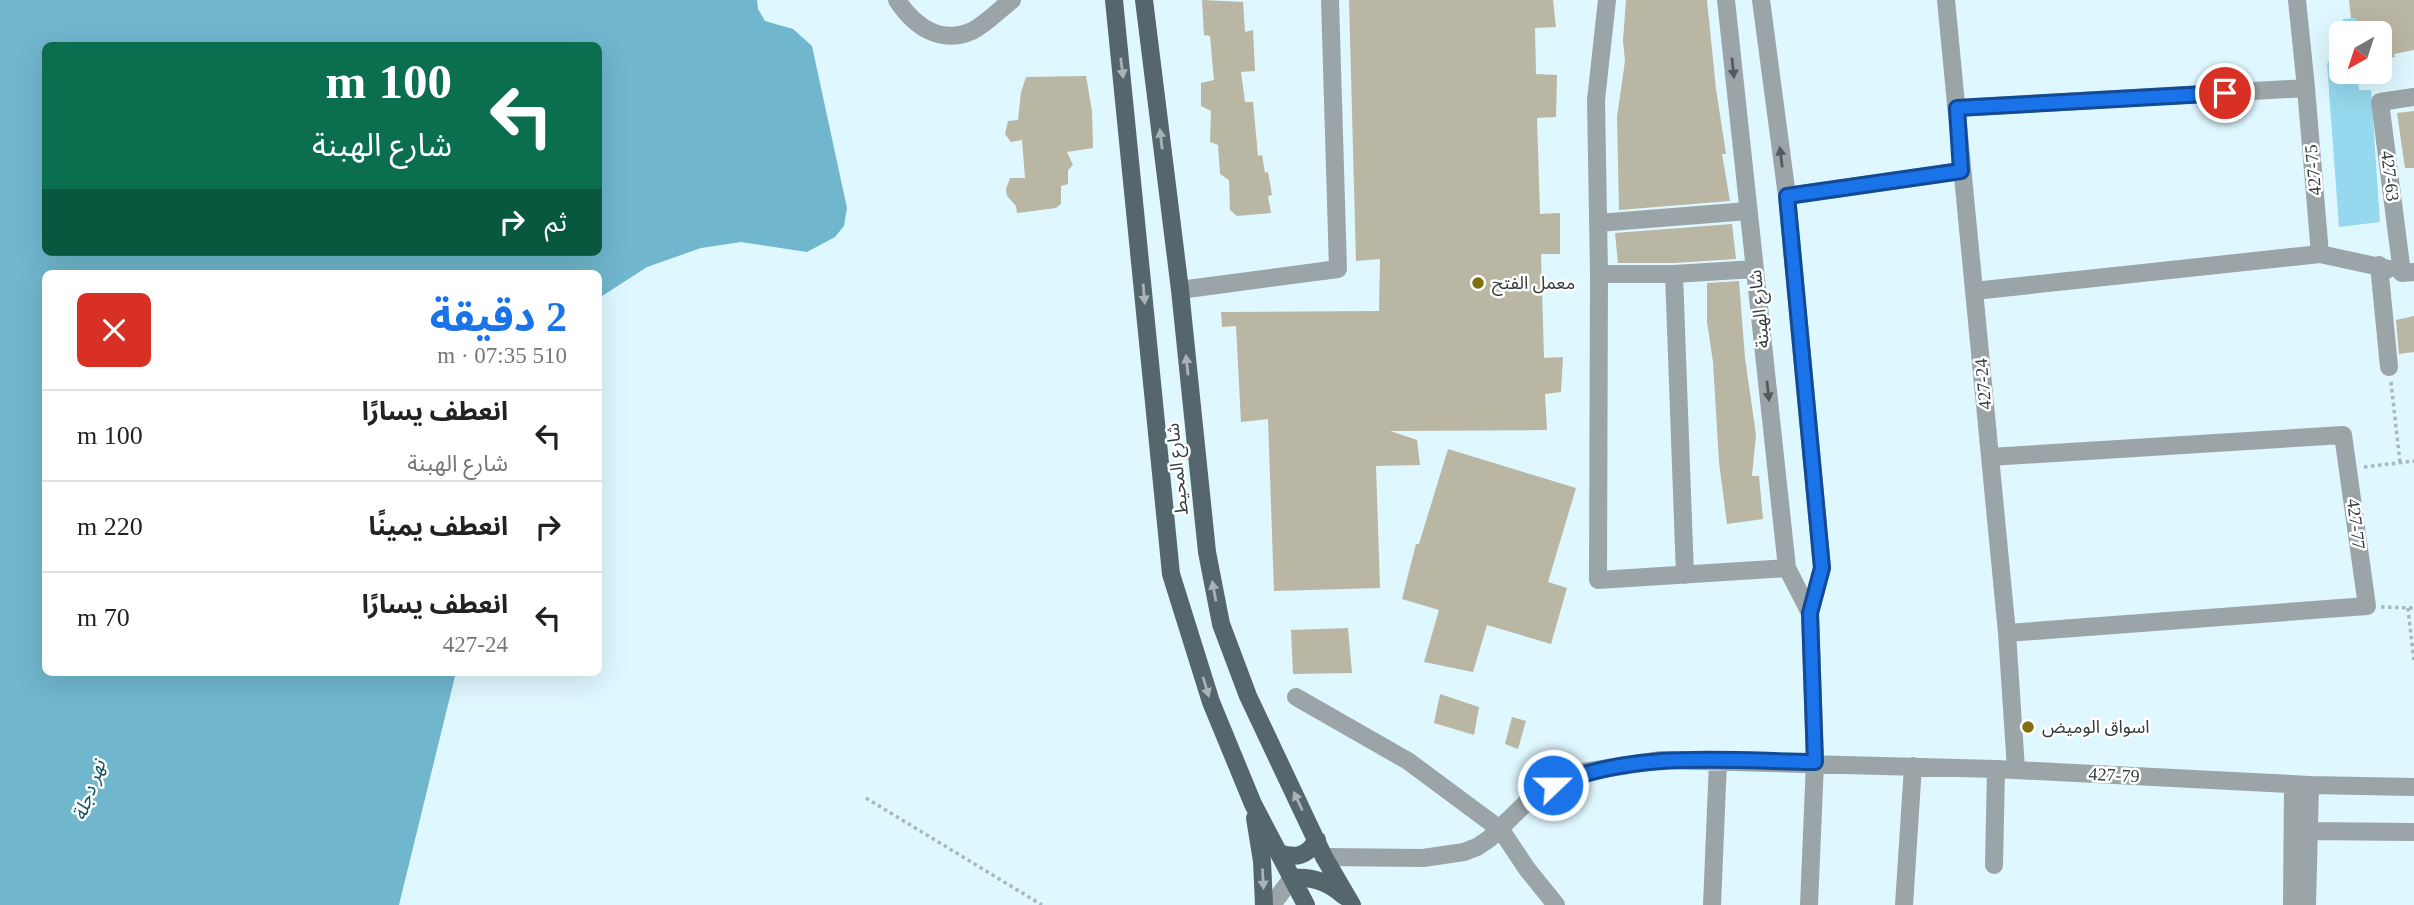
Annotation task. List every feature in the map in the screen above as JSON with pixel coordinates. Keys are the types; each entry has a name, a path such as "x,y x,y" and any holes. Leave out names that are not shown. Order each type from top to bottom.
{"main road":[{"name":"شارع المحيط","path":"1114,0 1171,574 1211,702 1253,804 1306,905"},
{"name":"شارع المحيط","path":"1144,0 1180,290 1207,552 1221,624 1248,696 1320,849 1352,904"},
{"path":"1253,804 1262,861 1264,905"},
{"path":"1279,853 1290,857 1301,856 1311,850 1320,849 1324,882 1312,905"},
{"path":"1292,878 1324,882 1339,891 1352,904"}],"street":[{"path":"897,0 915,24 944,36 974,30 1012,0"},
{"path":"1180,290 1338,269 1330,0"},
{"path":"1607,0 1596,100 1599,274 1598,580 1787,568"},
{"name":"شارع الهبنة","path":"1726,0 1787,568 1810,613"},
{"name":"شارع الهبنة","path":"1761,0 1787,196 1822,568 1810,613 1815,762 1809,905"},
{"name":"427-24","path":"1946,0 2007,633 2016,769"},
{"name":"427-75","path":"2297,0 2320,254"},
{"path":"1957,108 2306,88"},
{"name":"427-63","path":"2408,272 2380,102 2414,97"},
{"path":"1787,196 1961,171"},
{"path":"1598,223 1748,211"},
{"path":"1974,292 2320,254 2408,272"},
{"path":"2379,265 2389,367"},
{"path":"1599,274 1674,274 1755,269"},
{"path":"1674,274 1685,575"},
{"name":"427-77","path":"1990,457 2343,435 2367,606"},
{"path":"2007,633 2367,606"},
{"path":"1296,697 1408,761 1501,830 1556,905"},
{"name":"427-79","path":"1320,849 1423,858 1477,848 1501,830 1528,801 1553,785 1583,772 1661,760 2016,769 2302,785 2414,787"},
{"path":"1712,905 1718,761"},
{"path":"1904,905 1913,766"},
{"path":"1994,865 1996,769"},
{"path":"2302,785 2309,831 2306,905"},
{"path":"2292,905 2302,785"},
{"path":"2309,831 2414,832"},
{"path":"1272,905 1292,878"}],"path":[{"path":"2389,367 2400,463"},
{"path":"2349,469 2414,461"},
{"path":"2367,606 2414,608"},
{"path":"2407,608 2414,662"},
{"path":"866,797 1042,905"}],"shaded area":[{"path":"2356,18 2356,21 2343,21"},
{"path":"2329,60 2329,84 2359,84 2359,90 2371,90 2380,222 2339,227 2327,64"}],"water":[{"name":"نهر دجلة","path":"0,0 757,0 758,9 765,21 793,29 812,46 847,208 844,226 835,237 807,252 741,242 701,248 647,267 602,296 602,270 42,270 42,676 455,676 399,905 0,905"}],"building":[{"path":"1202,0 1243,2 1245,32 1253,30 1255,71 1241,72 1245,102 1253,102 1258,156 1262,155 1265,173 1268,172 1272,195 1268,196 1271,213 1237,216 1230,210 1229,180 1220,174 1218,145 1210,142 1211,111 1201,106 1201,83 1214,80 1210,36 1204,35"},
{"name":"معمل الفتح","path":"1349,0 1553,0 1556,27 1535,28 1536,74 1557,75 1556,117 1537,118 1540,214 1560,213 1560,254 1541,254 1544,358 1563,357 1561,392 1545,394 1547,430 1390,431 1417,440 1420,465 1376,466 1380,588 1274,591 1268,419 1241,422 1236,326 1222,327 1221,312 1379,311 1380,259 1356,261"},
{"path":"1626,0 1707,0 1726,154 1722,154 1730,201 1619,210 1617,117 1625,61 1623,41"},
{"path":"2349,0 2414,0 2414,50 2394,54 2395,57 2392,58 2392,21 2356,21 2356,18 2351,18"},
{"path":"1086,76 1092,111 1093,148 1067,152 1073,165 1068,170 1068,184 1061,186 1061,204 1056,208 1017,213 1006,189 1010,178 1025,178 1022,140 1011,142 1005,134 1008,121 1018,120 1021,92 1026,77"},
{"path":"2414,111 2414,168 2405,168 2397,113"},
{"path":"1732,224 1736,259 1618,263 1615,233"},
{"path":"1739,281 1745,358 1756,435 1752,476 1759,476 1763,519 1727,524 1707,322 1707,283"},
{"path":"2414,316 2414,352 2399,354 2396,320"},
{"path":"1448,449 1576,488 1548,582 1567,588 1551,644 1487,625 1473,672 1424,662 1439,610 1402,599 1416,544 1419,544"},
{"path":"1348,628 1352,673 1293,674 1291,630"},
{"path":"1440,694 1479,707 1474,735 1434,723"},
{"path":"1512,717 1526,721 1518,749 1505,744"}],"place":[{"name":"معمل الفتح","path":"1478,283"},
{"name":"اسواق الوميض","path":"2028,727"}],"route":[{"path":"1553,785 1583,772 1661,760 1815,762 1810,613 1822,568 1787,196 1961,171 1957,108 2225,93"}]}
